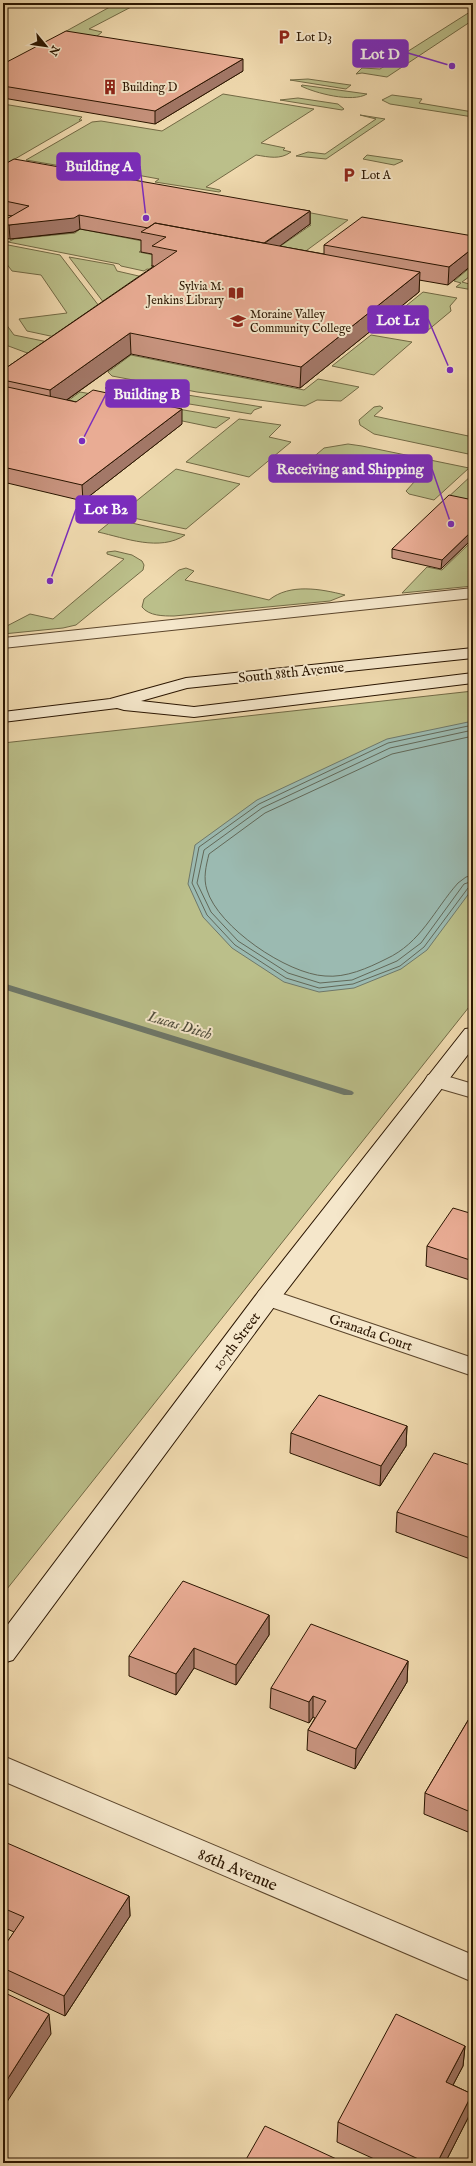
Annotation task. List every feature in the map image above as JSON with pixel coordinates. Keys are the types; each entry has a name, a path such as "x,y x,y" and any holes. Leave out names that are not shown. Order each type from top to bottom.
{"street":[{"path":"3,643 473,593"},
{"name":"South 88th Avenue","path":"3,717 110,704 186,683 473,653"},
{"name":"South 88th Avenue","path":"110,704 194,712 473,678"},
{"name":"107th Street","path":"3,1652 268,1297 473,1034"},
{"path":"436,1080 473,1091"},
{"name":"Granada Court","path":"268,1297 473,1367"},
{"name":"86th Avenue","path":"3,1768 473,1969"}],"green space":[{"path":"117,3 156,3 147,7 133,6 89,29 102,32 96,37 61,34"},
{"path":"473,10 473,20 387,77 362,73 356,74 362,68 380,69"},
{"path":"308,79 351,85 346,89 290,80"},
{"path":"301,86 367,94 352,98 334,96 315,91"},
{"path":"223,94 314,109 261,143 285,148 283,150 291,152 287,155 279,157 256,155 206,187 221,191 219,192 155,182 159,179 137,175 131,178 26,160 92,122 101,121 162,131"},
{"path":"392,95 422,99 419,103 473,112 473,117 390,104 382,100"},
{"path":"298,98 338,104 344,109 342,110 280,100"},
{"path":"3,104 82,117 79,120 82,120 8,163 3,162"},
{"path":"360,115 385,119 326,159 296,156 308,152 325,154 376,119"},
{"path":"367,155 403,161 394,165 363,159"},
{"path":"306,212 348,220 295,259 269,254 311,225 286,220"},
{"path":"80,229 153,243 139,252 164,257 151,266 157,268 153,270 147,269 144,271 121,266 119,264 8,242 14,239 75,233"},
{"path":"3,244 60,255 99,306 55,337 27,331 19,319 67,313 41,275 12,271 3,259"},
{"path":"69,257 114,265 117,271 143,277 104,303"},
{"path":"473,265 473,274 462,282 473,285 473,290 456,287 461,283 454,281"},
{"path":"423,292 457,298 450,306 451,311 427,331 385,323"},
{"path":"3,320 14,335 48,342 30,354 3,344"},
{"path":"371,335 412,342 374,375 332,366"},
{"path":"131,355 304,390 318,379 359,387 341,401 317,400 305,406 197,392 112,376 108,372"},
{"path":"109,384 119,384 262,407 254,410 251,414 109,391 105,388"},
{"path":"80,392 230,418 216,428 144,413 54,411"},
{"path":"380,406 383,408 374,416 473,437 473,455 374,434 360,425 359,420 374,407"},
{"path":"239,419 281,425 269,437 291,442 249,477 186,462"},
{"path":"348,444 469,468 434,500 409,494 406,491 415,481 324,461 316,468 303,466 324,448"},
{"path":"176,469 240,484 186,529 119,515"},
{"path":"473,474 473,507 444,501"},
{"path":"114,519 185,535 165,543 154,543 131,540 98,532"},
{"path":"473,540 473,586 402,593 427,567 442,570"},
{"path":"115,551 132,555 142,561 144,565 143,570 76,625 63,628 3,634 3,628 30,614 53,619 124,559 107,554 107,552"},
{"path":"186,568 194,571 185,580 269,600 286,591 296,589 316,589 345,595 330,601 174,616 152,614 142,607 144,599 179,570"},
{"path":"473,691 473,1002 3,1594 3,743"}],"water":[{"path":"473,721 473,888 427,950 401,969 354,988 319,992 284,982 232,948 203,917 188,884 195,845 257,800 387,739"}],"building":[{"name":"Building D","path":"66,31 243,59 155,111 3,86 3,64"},
{"path":"14,159 310,211 264,243 155,223 148,228 79,215 74,218 9,225 3,224 3,221 29,206 5,201 3,202 3,165"},
{"path":"362,217 473,236 473,248 449,267 324,245"},
{"path":"155,223 420,272 301,367 130,333 50,390 3,380 3,370 177,251 152,246 166,237 141,232"},
{"path":"3,386 76,402 93,390 182,409 82,485 3,467"},
{"path":"449,495 473,500 473,530 442,560 392,549"},
{"path":"453,1208 473,1214 473,1261 427,1246"},
{"path":"319,1395 407,1426 381,1466 291,1433"},
{"path":"434,1453 473,1466 473,1539 397,1512"},
{"path":"183,1581 269,1615 236,1665 194,1648 176,1674 129,1656"},
{"path":"311,1624 408,1661 356,1749 308,1730 326,1701 313,1696 309,1702 271,1688"},
{"path":"473,1712 473,1813 425,1793"},
{"path":"7,1843 129,1896 64,1996 3,1968 3,1948 24,1917 3,1908 3,1848"},
{"path":"3,1992 49,2014 3,2086"},
{"path":"396,2014 465,2046 446,2082 472,2094 437,2163 427,2163 338,2122"},
{"path":"265,2126 345,2163 244,2163"}],"waterway":[{"name":"Lucas Ditch","path":"3,986 348,1093"}],"place":[{"name":"Lot D3","path":"284,37"},
{"name":"Lot D","path":"452,66"},
{"name":"Building D","path":"110,87"},
{"name":"Lot A","path":"349,175"},
{"name":"Building A","path":"146,218"},
{"name":"Sylvia M. Jenkins Library","path":"236,293"},
{"name":"Moraine Valley Community College","path":"238,321"},
{"name":"Lot L1","path":"450,370"},
{"name":"Building B","path":"82,441"},
{"name":"Receiving and Shipping","path":"451,524"},
{"name":"Lot B2","path":"50,581"}]}
